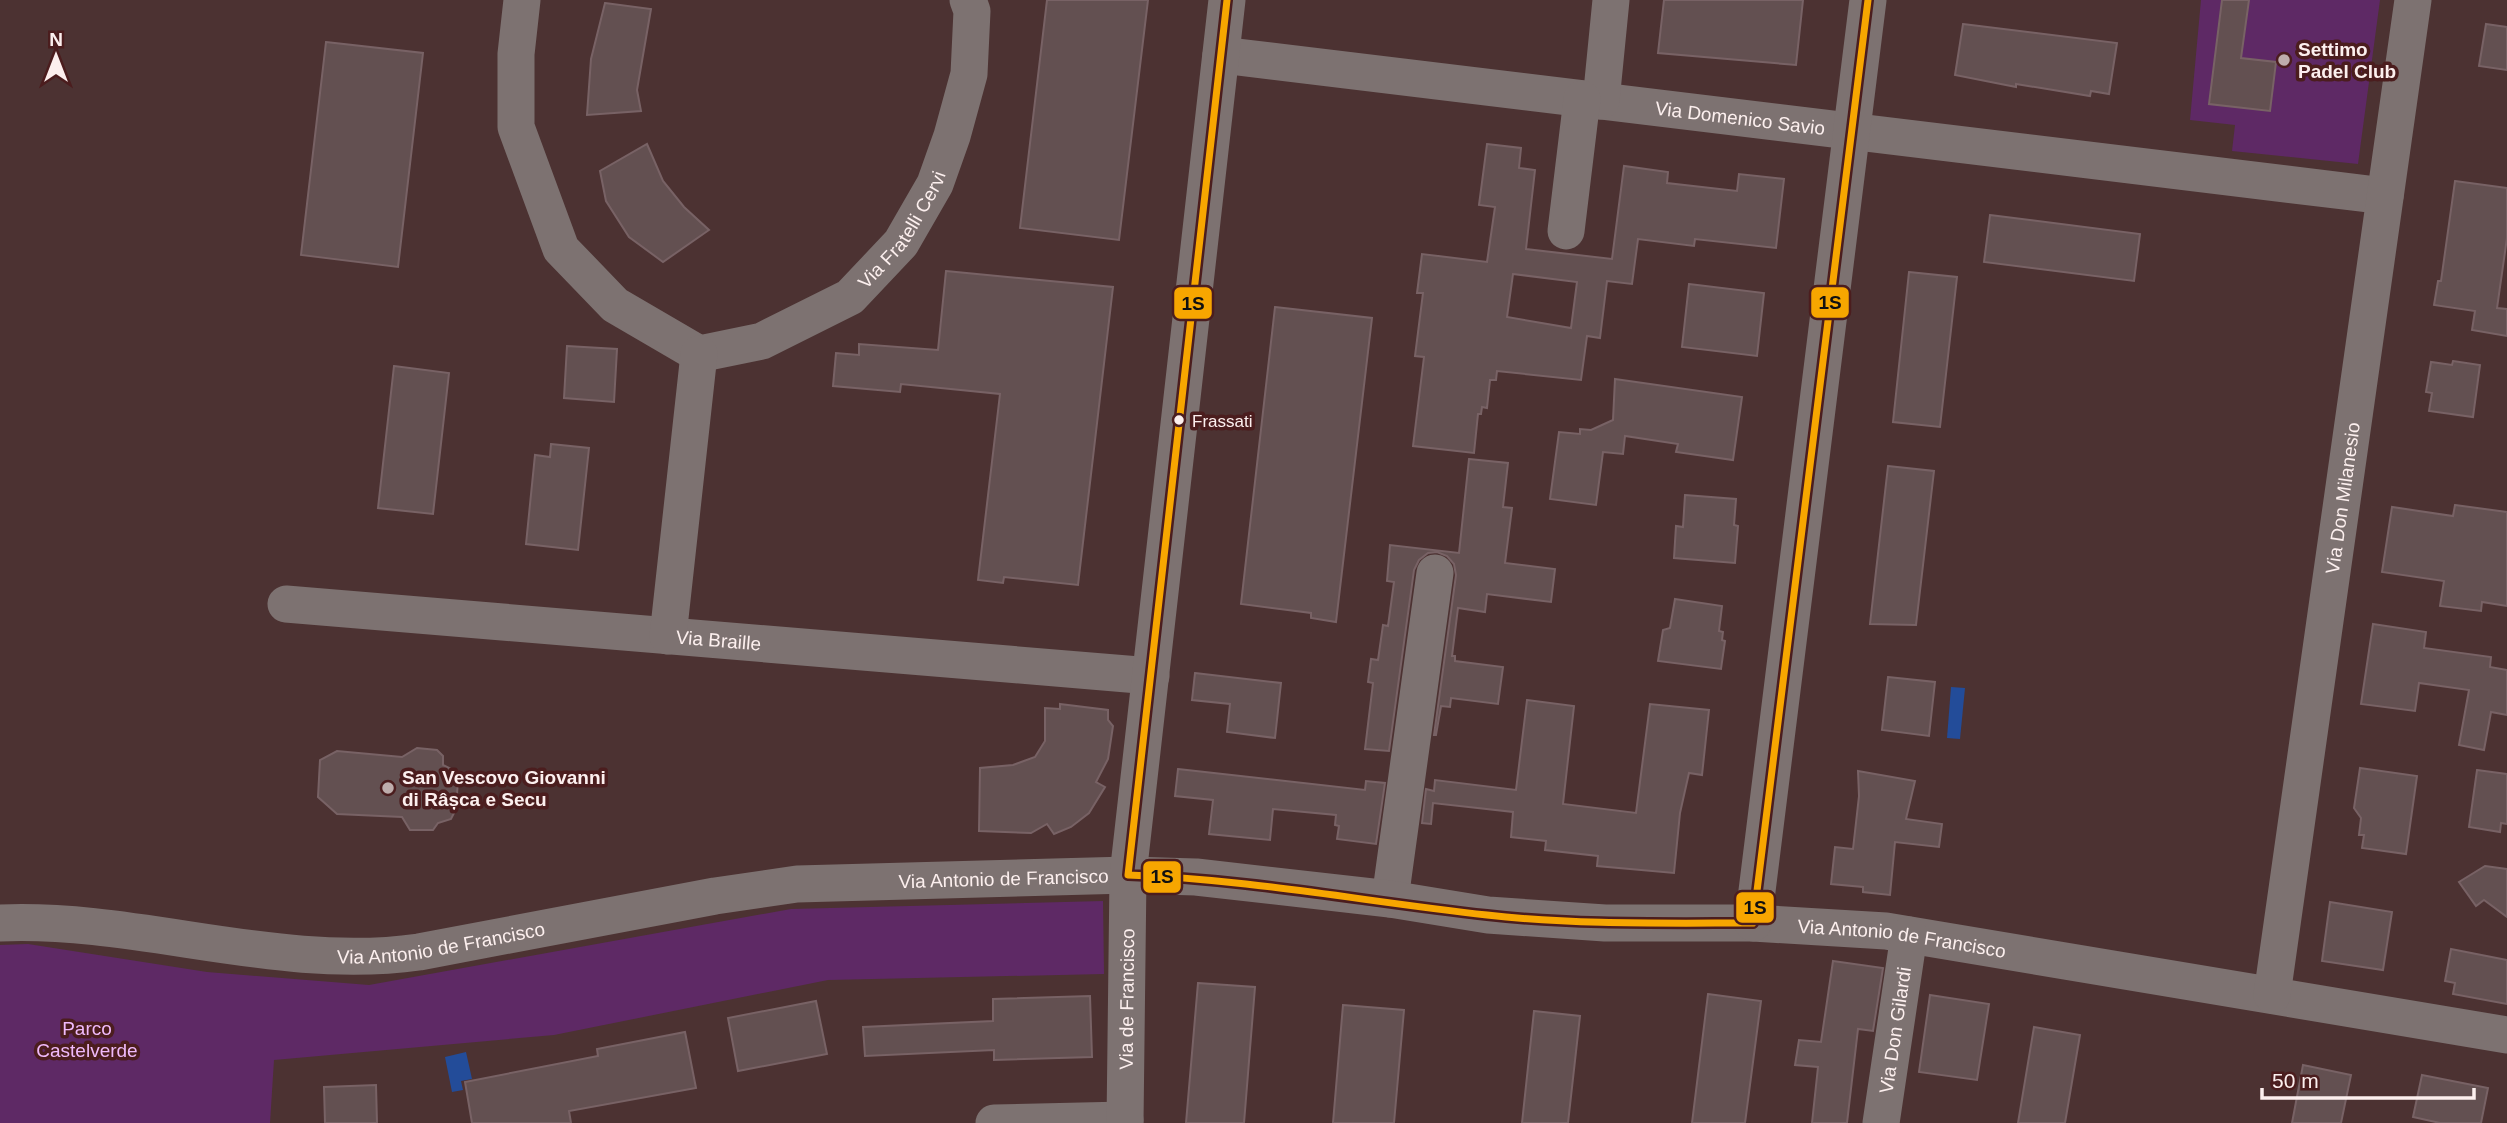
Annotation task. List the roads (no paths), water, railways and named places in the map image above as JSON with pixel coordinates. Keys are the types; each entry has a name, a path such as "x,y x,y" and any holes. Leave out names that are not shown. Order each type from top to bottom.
{"street":[{"path":"522,0 516,54 516,127 561,249 615,305 699,354 668,636"},
{"name":"Via Fratelli Cervi","path":"699,354 762,341 850,297 901,243 935,184 952,136 969,74 972,11 968,0"},
{"name":"Via de Francisco","path":"1125,1122 1128,875 1227,0"},
{"path":"1566,231 1611,0"},
{"path":"1753,923 1868,0"},
{"name":"Via Don Milanesio","path":"2272,995 2413,0"},
{"name":"Via Domenico Savio","path":"1221,55 2385,196"},
{"path":"1390,899 1435,573"},
{"name":"Via Braille","path":"286,604 1151,676"},
{"name":"Via Antonio de Francisco","path":"0,923 45,922 280,953 371,958 419,952 715,896 797,884 1128,875 1196,877 1390,899 1488,915 1605,923 1753,923 1909,935 2507,1035"},
{"name":"Via Don Gilardi","path":"1881,1123 1909,935"},
{"path":"994,1123 1125,1122"}],"water":[{"path":"1951,687 1965,688 1960,739 1947,738"},
{"path":"466,1052 472,1079 461,1081 463,1090 452,1092 445,1057"}],"place":[{"name":"Settimo Padel Club","path":"2284,60"},
{"name":"Frassati","path":"1179,420"},
{"name":"San Vescovo Giovanni di Râșca e Secu","path":"388,788"}],"park label":[{"name":"Parco Castelverde","path":"87,1039"}]}
